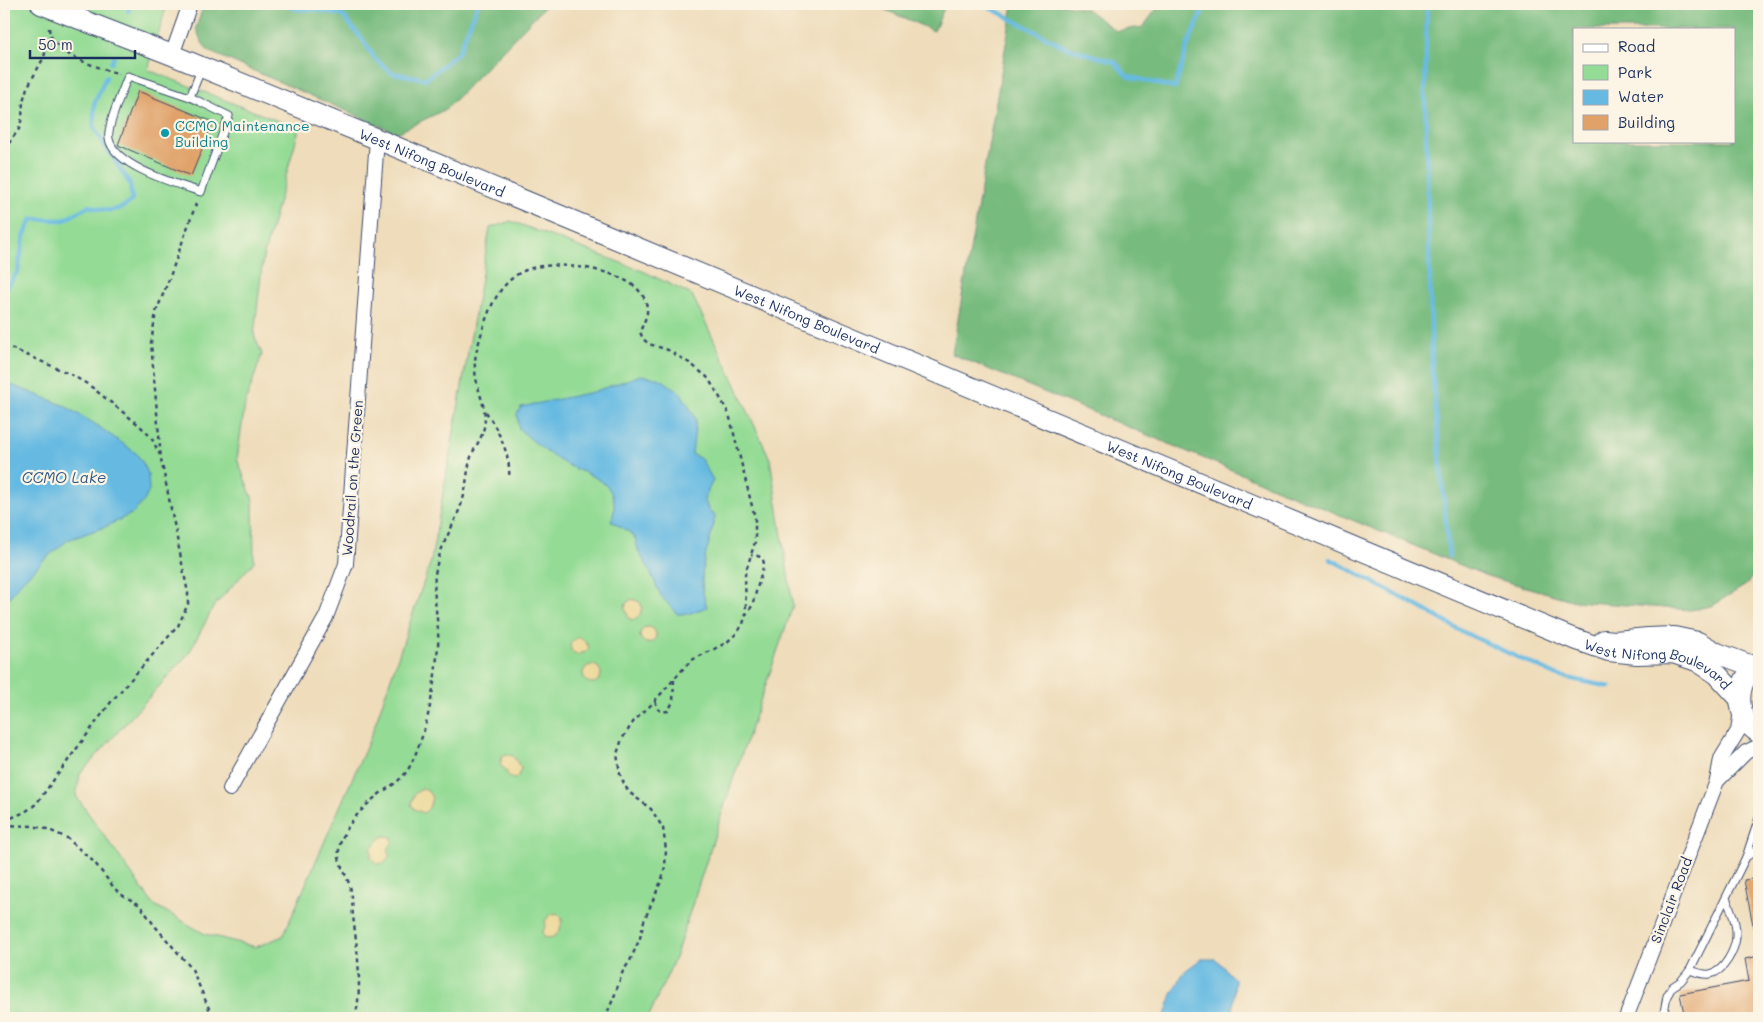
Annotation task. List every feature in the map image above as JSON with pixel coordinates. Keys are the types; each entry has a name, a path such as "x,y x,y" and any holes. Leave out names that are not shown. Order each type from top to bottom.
{"main road":[{"name":"West Nifong Boulevard","path":"41,4 172,54 1569,637 1609,651 1637,654 1672,652 1697,661 1718,674 1741,705 1746,721 1759,733"},
{"name":"West Nifong Boulevard","path":"1569,637 1616,641 1674,637 1698,642 1718,653 1757,666"},
{"path":"1741,705 1744,681 1757,666"}],"street":[{"path":"172,54 190,4"},
{"name":"Woodrail on the Green","path":"230,789 326,617 346,564 377,139"},
{"name":"Sinclair Road","path":"1626,1018 1717,781 1721,759 1738,731 1741,705"},
{"name":"Sinclair Road","path":"1717,781 1746,752 1759,746"}],"lane":[{"path":"190,97 202,67"},
{"path":"128,76 190,97 229,116 201,192 138,168 117,154 109,139 111,124 128,76"},
{"path":"1663,1018 1667,996 1690,970 1746,857 1759,818"},
{"path":"1746,857 1759,849"},
{"path":"1690,970 1703,974 1711,974 1717,971 1728,959 1734,947 1736,936 1735,924 1726,898"}],"path":[{"path":"4,150 18,129 22,118 23,101 27,88 44,57 50,35 49,28"},
{"path":"50,35 60,48 75,58 128,76"},
{"path":"4,821 26,812 36,804 111,702 178,626 185,614 188,604 188,593 161,456 151,362 152,328 156,312 201,192"},
{"path":"355,1018 358,1004 356,933 352,909 352,893 338,853 340,843 358,814 378,795 405,775 427,722 438,641 434,600 436,566 465,495 470,459 483,432 486,419 476,383 475,355 488,312 496,296 508,281 520,272 535,267 580,266 621,278 638,289 646,303 647,314 640,332 644,339 649,344 668,350 691,364 707,377 728,414 755,518 755,542 745,574 745,618"},
{"path":"4,345 70,374 88,385 139,424 150,437 161,456"},
{"path":"485,410 494,423 509,459 509,477"},
{"path":"604,1018 614,998 623,971 637,945 644,921 662,880 666,850 663,828 651,809 630,793 625,786 617,754 626,733 634,721 692,660 737,634 752,606 764,564 760,556 751,555"},
{"path":"655,701 658,709 662,712 668,711 673,702 674,679"},
{"path":"4,825 32,826 47,829 67,838 95,863 115,889 140,905 154,925 192,969 213,1018"}],"green space":[{"path":"4,4 167,4 148,70 299,129 263,258 254,335 262,354 245,404 237,459 253,500 254,562 214,606 189,653 80,774 76,796 153,904 205,934 256,947 283,936 371,736 431,561 490,228 511,221 645,272 692,295 770,459 793,606 731,785 675,958 648,1018 4,1018"},
{"path":"204,4 547,4 446,109 397,133 208,51 201,41 196,28"},
{"path":"872,4 946,4 934,31"},
{"path":"1013,4 1062,4 1086,9 1116,31 1143,27 1160,4 1759,4 1759,567 1746,585 1711,606 1691,610 1575,601 1487,576 952,354"}],"sand":[{"path":"632,599 640,602 642,607 640,615 633,620 628,618 625,609 626,603"},
{"path":"648,627 654,629 656,635 654,641 648,643 642,641 640,635 642,629"},
{"path":"579,637 589,647 586,652 578,655 572,653 570,645 572,641"},
{"path":"592,665 598,668 601,674 598,680 592,683 586,680 583,674 586,668"},
{"path":"506,754 513,756 521,768 518,777 513,779 509,777 505,769 500,765 502,756"},
{"path":"422,789 428,791 432,798 429,808 424,813 414,809 411,804 414,794"},
{"path":"385,836 392,837 393,839 389,848 389,857 384,863 376,864 371,858 371,848"},
{"path":"557,913 562,918 558,933 552,937 544,937 542,932 546,926 545,921 550,915"}],"water":[{"path":"641,375 661,379 681,393 696,419 692,454 701,459 713,480 704,499 709,511 715,516 702,571 703,594 707,607 688,614 677,614 661,596 648,567 639,553 635,538 611,521 614,503 612,494 607,487 594,477 556,458 519,429 517,414 521,407 593,392"},
{"name":"CCMO Lake","path":"4,382 63,405 95,424 136,453 148,474 149,491 144,501 133,513 107,526 68,540 20,583 4,604"},
{"path":"1201,959 1216,959 1235,980 1232,1018 1164,1018 1172,994 1185,971"}],"building":[{"name":"CCMO Maintenance Building","path":"138,91 213,122 191,176 118,145"},
{"path":"1759,878 1759,930 1754,930 1744,880"},
{"path":"1759,956 1759,1018 1685,1018 1680,994 1749,981 1745,959"}],"waterway":[{"path":"128,11 131,4"},
{"path":"289,4 295,9 319,10 342,15 363,40 375,59 392,73 426,79 458,53 478,4"},
{"path":"983,4 1065,47 1115,62 1127,76 1175,88 1188,44 1206,4"},
{"path":"1303,4 1311,4"},
{"path":"1427,4 1425,94 1432,369 1449,556"},
{"path":"111,63 114,57"},
{"path":"4,291 18,271 24,236 32,219 64,220 89,206 111,210 122,208 132,200 130,184 94,128 94,104 106,77"},
{"path":"1330,559 1461,631 1558,676 1610,687"}],"place":[{"name":"CCMO Maintenance Building","path":"165,133"}]}
